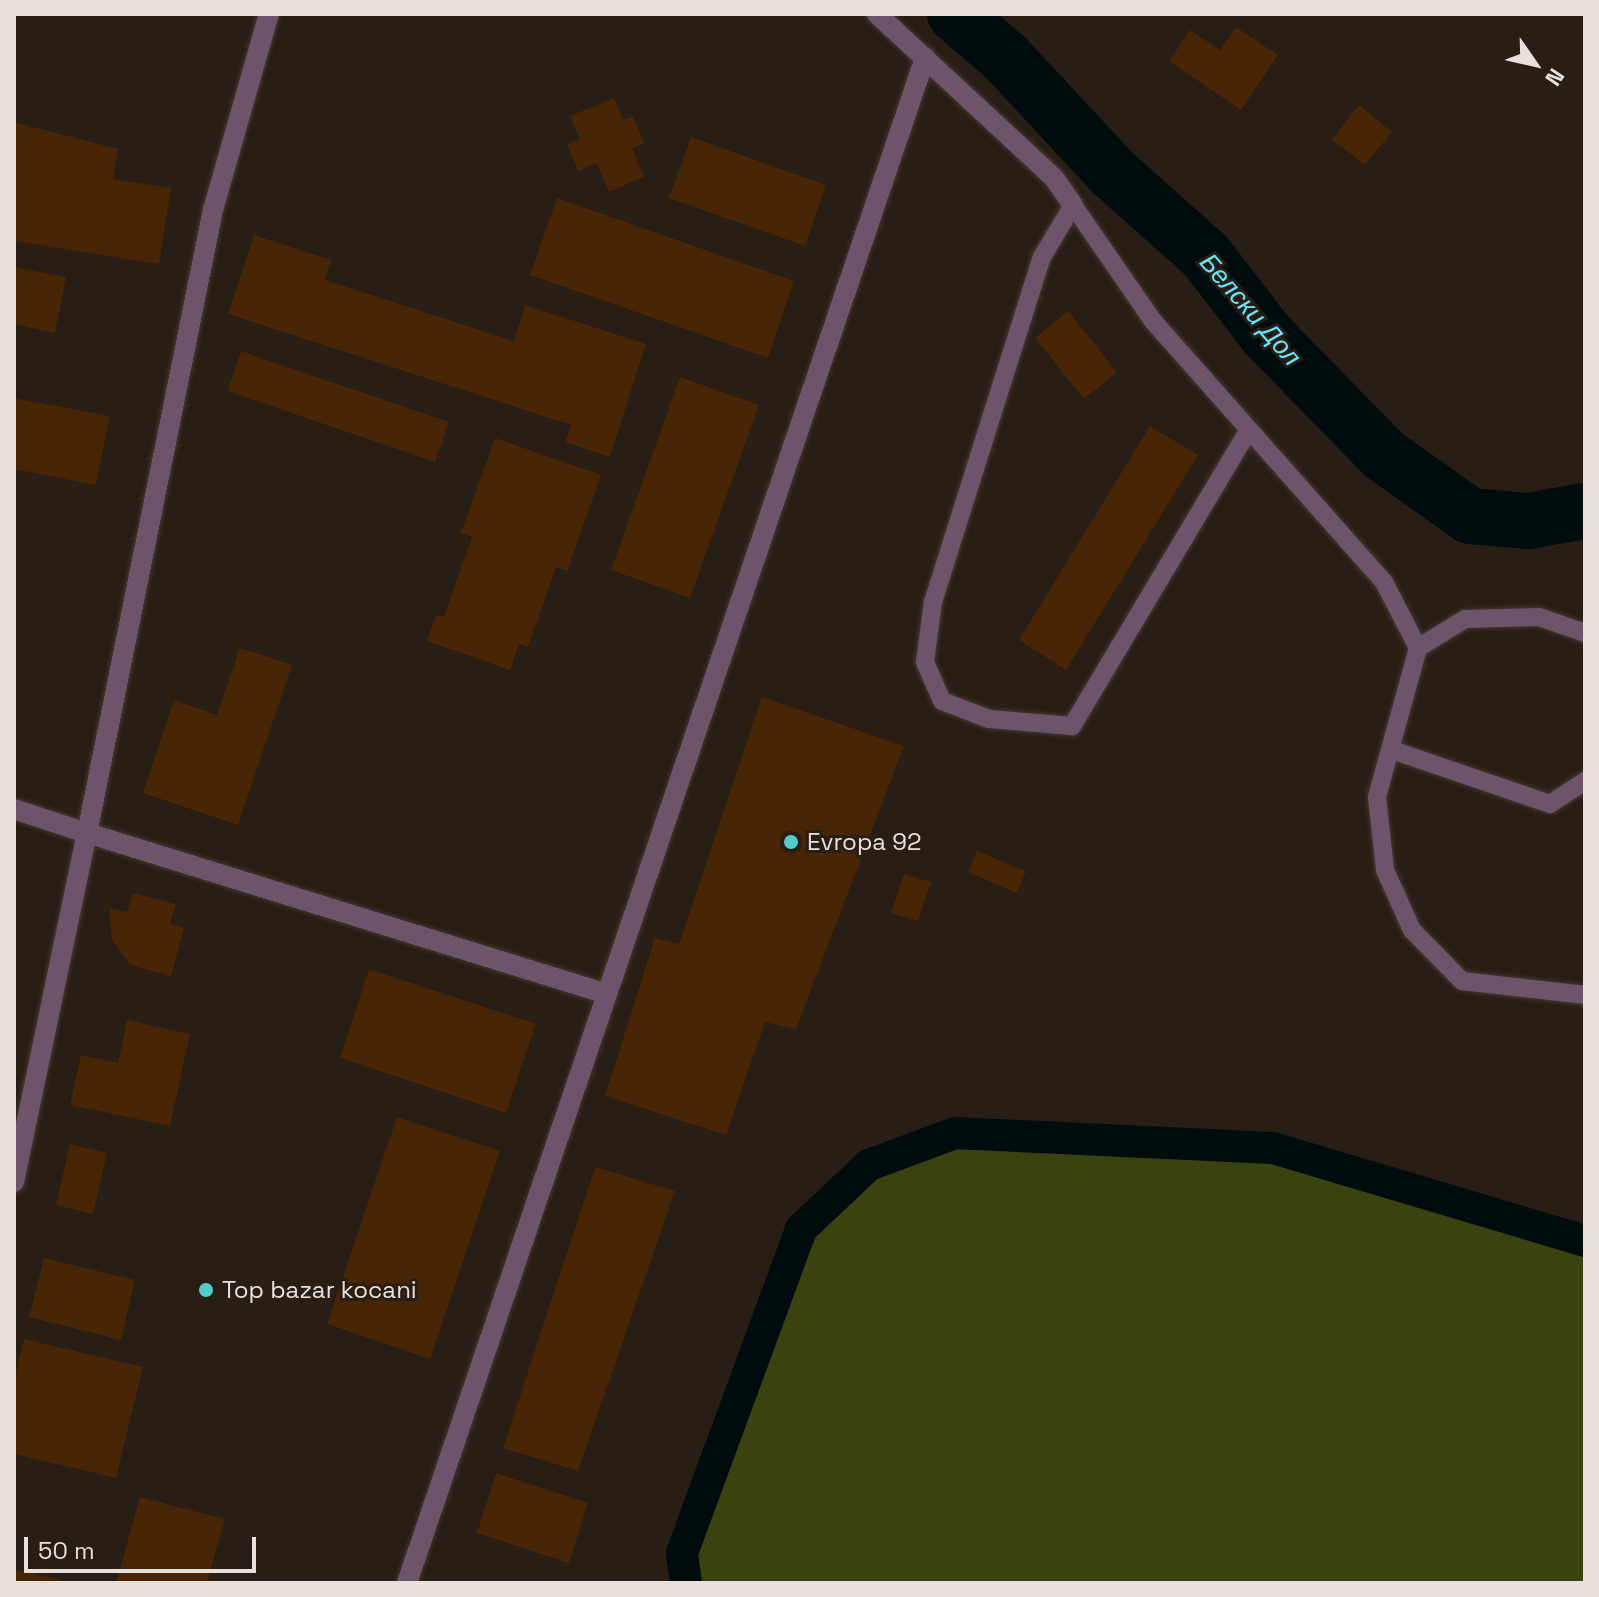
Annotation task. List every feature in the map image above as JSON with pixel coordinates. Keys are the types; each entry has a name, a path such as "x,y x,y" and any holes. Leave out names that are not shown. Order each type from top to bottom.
{"street":[{"path":"14,1182 213,210 269,14"},
{"path":"877,14 1054,178 1073,205"},
{"path":"407,1583 526,1241 604,993 925,58"},
{"path":"14,809 604,993"}],"lane":[{"path":"1248,431 1072,726 989,719 942,701 925,662 933,602 1042,257 1073,205 1153,321 1384,582 1418,648 1377,797 1385,870 1412,930 1462,981 1585,995"},
{"path":"1418,648 1465,619 1539,617 1585,633"},
{"path":"1392,750 1550,804 1585,781"}],"green space":[{"path":"955,1133 1273,1148 1585,1241 1585,1583 686,1583 682,1553 801,1229 869,1165"}],"building":[{"path":"1236,27 1278,55 1241,110 1169,61 1190,30 1220,50"},
{"path":"614,98 623,120 633,117 644,143 632,148 644,177 609,192 597,163 578,171 567,144 580,139 570,116"},
{"path":"1359,105 1392,132 1364,165 1332,139"},
{"path":"14,122 118,149 113,179 171,188 159,264 14,241"},
{"path":"691,137 826,185 805,246 669,198"},
{"path":"557,198 794,281 768,358 530,275"},
{"path":"254,235 331,260 325,280 514,341 525,305 646,344 610,457 565,442 571,425 228,314"},
{"path":"14,267 66,277 55,333 14,324"},
{"path":"1068,311 1117,372 1084,399 1035,338"},
{"path":"241,351 449,422 435,462 227,391"},
{"path":"680,377 759,405 690,598 611,570"},
{"path":"14,398 110,416 96,485 14,469"},
{"path":"1150,426 1198,455 1066,670 1019,640"},
{"path":"495,438 601,475 567,571 556,567 528,647 519,644 510,670 427,641 436,615 444,617 472,537 461,533"},
{"path":"240,648 292,665 238,825 143,793 174,700 217,715"},
{"name":"Evropa 92","path":"762,697 904,746 796,1029 765,1022 726,1135 605,1096 655,938 679,944"},
{"path":"977,851 1026,871 1017,893 968,872"},
{"path":"904,874 931,882 918,921 891,913"},
{"path":"133,893 176,904 170,924 184,928 171,976 130,965 112,940 109,908 127,912"},
{"path":"369,969 536,1024 506,1113 340,1058"},
{"path":"127,1020 190,1034 170,1126 70,1105 81,1055 118,1063"},
{"path":"397,1117 500,1151 430,1359 327,1324"},
{"path":"70,1144 107,1153 93,1214 56,1205"},
{"path":"595,1167 675,1191 578,1471 503,1448"},
{"path":"44,1258 135,1280 121,1340 29,1317"},
{"path":"24,1339 143,1367 116,1478 14,1454 14,1381"},
{"path":"496,1473 588,1503 569,1563 477,1533"},
{"path":"140,1497 225,1519 207,1583 116,1583"},
{"path":"14,1569 69,1582 69,1583 14,1583"}],"waterway":[{"name":"Белски Дол","path":"955,14 1005,57 1113,173 1206,256 1266,334 1384,455 1470,516 1528,521 1585,511"},
{"path":"686,1583 682,1553 801,1229 869,1165 955,1133 1273,1148 1585,1241"}],"place":[{"name":"Evropa 92","path":"791,842"},
{"name":"Top bazar kocani","path":"206,1290"}]}
